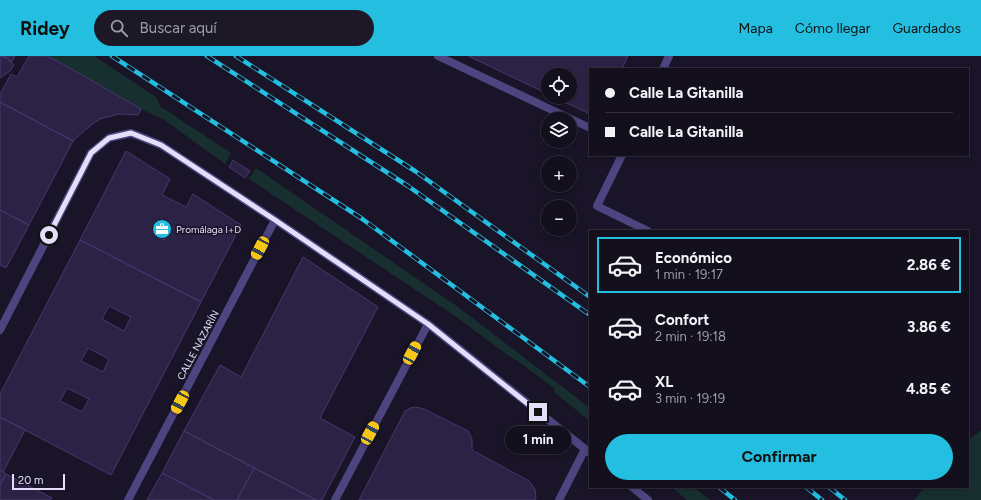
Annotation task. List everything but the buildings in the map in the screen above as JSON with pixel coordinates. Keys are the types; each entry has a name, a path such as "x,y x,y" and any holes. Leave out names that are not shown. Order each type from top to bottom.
{"street":[{"path":"438,56 589,128"},
{"path":"663,68 669,56"},
{"path":"0,330 91,153 109,138 131,133 161,145 428,324 588,451 559,500"},
{"path":"622,156 597,206 646,230"},
{"name":"CALLE NAZARÍN","path":"128,500 275,220"},
{"path":"335,500 428,324"},
{"path":"633,488 648,500"}],"green space":[{"path":"47,56 94,56 156,97 161,107 231,153 225,164 163,119 141,109"},
{"path":"256,168 458,307 589,407 589,420 555,393 554,388 455,316 249,179"},
{"path":"981,430 981,500 914,500 924,488 969,488 969,440"},
{"path":"672,488 694,488 710,500 687,500"}],"railway":[{"path":"112,56 361,218 589,386"},
{"path":"207,56 408,186 589,314"},
{"path":"236,56 415,171 589,296"},
{"path":"720,488 735,500"},
{"path":"807,488 822,500"},
{"path":"830,488 845,500"}],"place":[{"name":"Promálaga I+D","path":"162,229"}],"route":[{"path":"49,235 91,153 109,138 131,133 161,145 428,324 538,412"}]}
